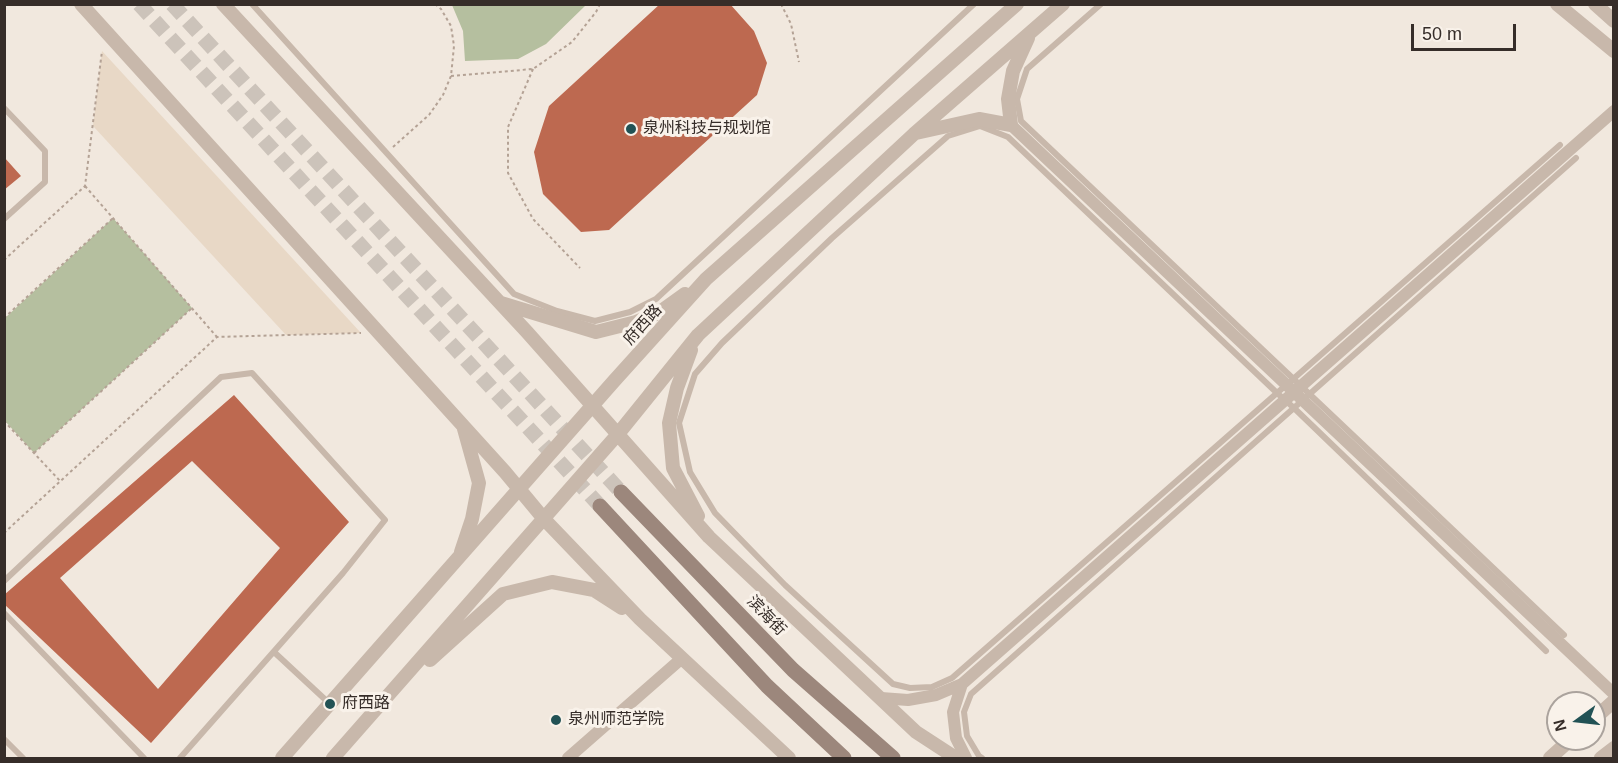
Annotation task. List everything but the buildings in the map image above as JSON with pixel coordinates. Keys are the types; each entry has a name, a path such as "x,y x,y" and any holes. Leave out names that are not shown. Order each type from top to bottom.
{"main road":[{"name":"滨海街","path":"621,492 793,670 893,759"},
{"path":"600,506 767,686 844,759"}],"street":[{"path":"81,4 544,519 640,619 789,759"},
{"path":"223,4 500,303 709,537 916,732 956,759"},
{"name":"府西路","path":"282,759 706,279 1017,4"},
{"path":"333,759 618,435 698,335 914,134 1064,4"},
{"path":"1557,4 1614,51"},
{"path":"1594,4 1614,21"},
{"path":"1011,125 1008,99 1013,71 1031,32"},
{"path":"881,698 908,700 936,695 962,684 1614,111"},
{"path":"914,134 979,119 1011,125 1614,694"},
{"path":"500,303 596,332 636,322 660,312 706,279"},
{"path":"698,335 677,388 669,423 673,468 709,537"},
{"path":"459,558 472,519 479,483 463,427"},
{"path":"382,703 503,594 552,582 594,590 640,619"},
{"path":"568,759 681,658"},
{"path":"962,684 953,712 956,738 966,759"},
{"path":"1601,759 1614,748"}],"lane":[{"path":"252,4 514,294 557,311 595,321 630,312 656,299 974,4"},
{"path":"1101,4 1027,69 1017,99 1021,121 1293,393 1546,651"},
{"path":"4,108 45,151 45,182 4,219"},
{"path":"1563,635 1293,393 1008,137 980,126 948,136 832,238 722,343 695,374 679,423 690,472 715,513 785,585 892,684 910,688 933,687 952,678 1293,393 1576,158"},
{"path":"982,759 967,736 964,712 971,694 1560,144"},
{"path":"4,581 221,377 252,373 385,520 343,573 180,759"},
{"path":"4,613 144,759"},
{"path":"274,652 330,704"},
{"path":"4,740 23,759"}],"path":[{"path":"386,153 429,115 443,95 451,76 454,46 451,26 441,9 435,4"},
{"path":"451,76 533,69 572,42 600,4"},
{"path":"782,4 791,24 799,62"},
{"path":"4,260 85,186 102,51"},
{"path":"533,69 508,127 508,173 533,219 580,268"},
{"path":"85,186 217,337"},
{"path":"4,318 113,218"},
{"path":"34,453 192,308"},
{"path":"4,533 217,337 361,333"},
{"path":"4,421 61,482"}],"green space":[{"path":"452,5 586,5 546,44 518,59 465,61 463,31"},
{"path":"113,218 192,308 34,453 5,421 5,318"}],"shaded area":[{"path":"102,51 361,333 286,335 93,126"}],"tunnel":[{"path":"139,4 600,506"},
{"path":"172,4 621,492"}],"place":[{"name":"泉州科技与规划馆","path":"631,129"},
{"name":"府西路","path":"330,704"},
{"name":"泉州师范学院","path":"556,720"}]}
